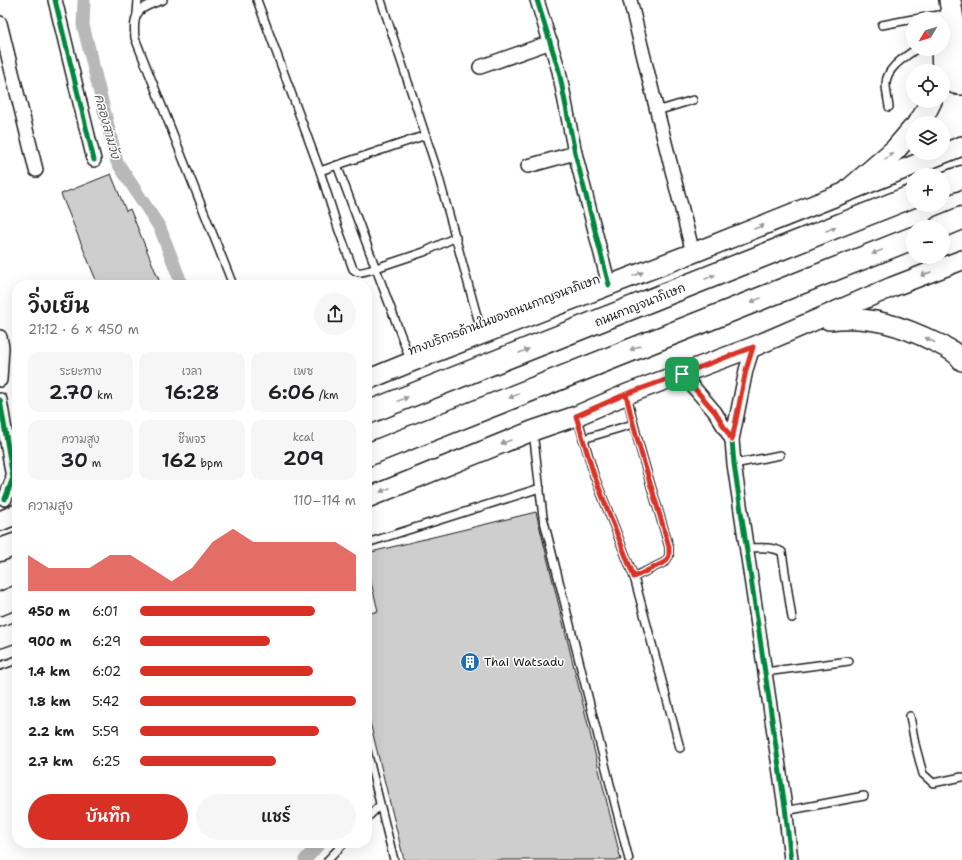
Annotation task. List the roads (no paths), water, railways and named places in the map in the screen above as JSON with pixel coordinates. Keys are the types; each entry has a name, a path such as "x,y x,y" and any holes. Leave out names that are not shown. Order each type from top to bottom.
{"highway":[{"path":"950,181 962,177"},
{"name":"ถนนกาญจนาภิเษก","path":"372,411 906,199"},
{"path":"950,223 962,218"},
{"path":"372,453 906,241"},
{"path":"0,550 12,546"},
{"path":"0,604 12,599"}],"main road":[{"path":"959,0 962,15"},
{"path":"941,8 962,80"},
{"path":"942,63 950,79 957,85 962,84"},
{"path":"849,190 895,150 906,137"},
{"name":"ทางบริการด้านในของถนนกาญจนาภิเษก","path":"372,378 962,146"},
{"path":"372,496 532,431 576,416 626,394 753,347 962,260"},
{"path":"816,321 848,318 872,320 914,331 948,349 962,361"},
{"path":"0,638 12,634"}],"street":[{"path":"55,0 94,160"},
{"path":"537,0 559,71 576,153 609,285"},
{"path":"630,0 693,253"},
{"path":"0,23 36,170"},
{"path":"480,68 551,42"},
{"path":"528,166 576,153"},
{"path":"0,337 2,347 0,380"},
{"path":"753,347 746,370 732,440 734,464 791,860"},
{"path":"682,374 715,412 732,440"},
{"path":"0,400 3,441 12,474"},
{"path":"9,517 2,495 12,480"}],"lane":[{"path":"138,0 137,14 134,24 135,38 139,51 231,280"},
{"path":"137,14 147,5 163,0"},
{"path":"258,0 320,171 353,269 357,272 363,272 376,268 424,252 456,237"},
{"path":"381,0 426,135 456,237 482,334"},
{"path":"931,12 941,8"},
{"path":"882,25 906,20"},
{"path":"888,107 886,83 897,62 906,56"},
{"path":"657,111 693,100"},
{"path":"320,171 426,135"},
{"path":"337,165 411,362"},
{"path":"626,394 669,552 669,556 665,562 634,577"},
{"path":"576,416 594,475 634,577 680,748"},
{"path":"583,439 633,424"},
{"path":"532,431 544,517 629,860"},
{"path":"734,464 780,455"},
{"path":"372,541 540,488"},
{"path":"747,548 770,548 778,549 782,552 792,618"},
{"path":"765,672 849,661"},
{"path":"0,666 12,662"},
{"path":"910,716 922,774 933,783 962,777"},
{"path":"372,772 394,860"},
{"path":"785,811 864,796"},
{"path":"372,813 380,805"},
{"path":"328,860 339,848"}],"waterway":[{"name":"คลองสามวัง","path":"84,0 83,25 117,162 160,228 180,280"},
{"name":"คลองสามวัง","path":"305,860 316,848"}],"place":[{"name":"Thai Watsadu","path":"470,662"}]}
